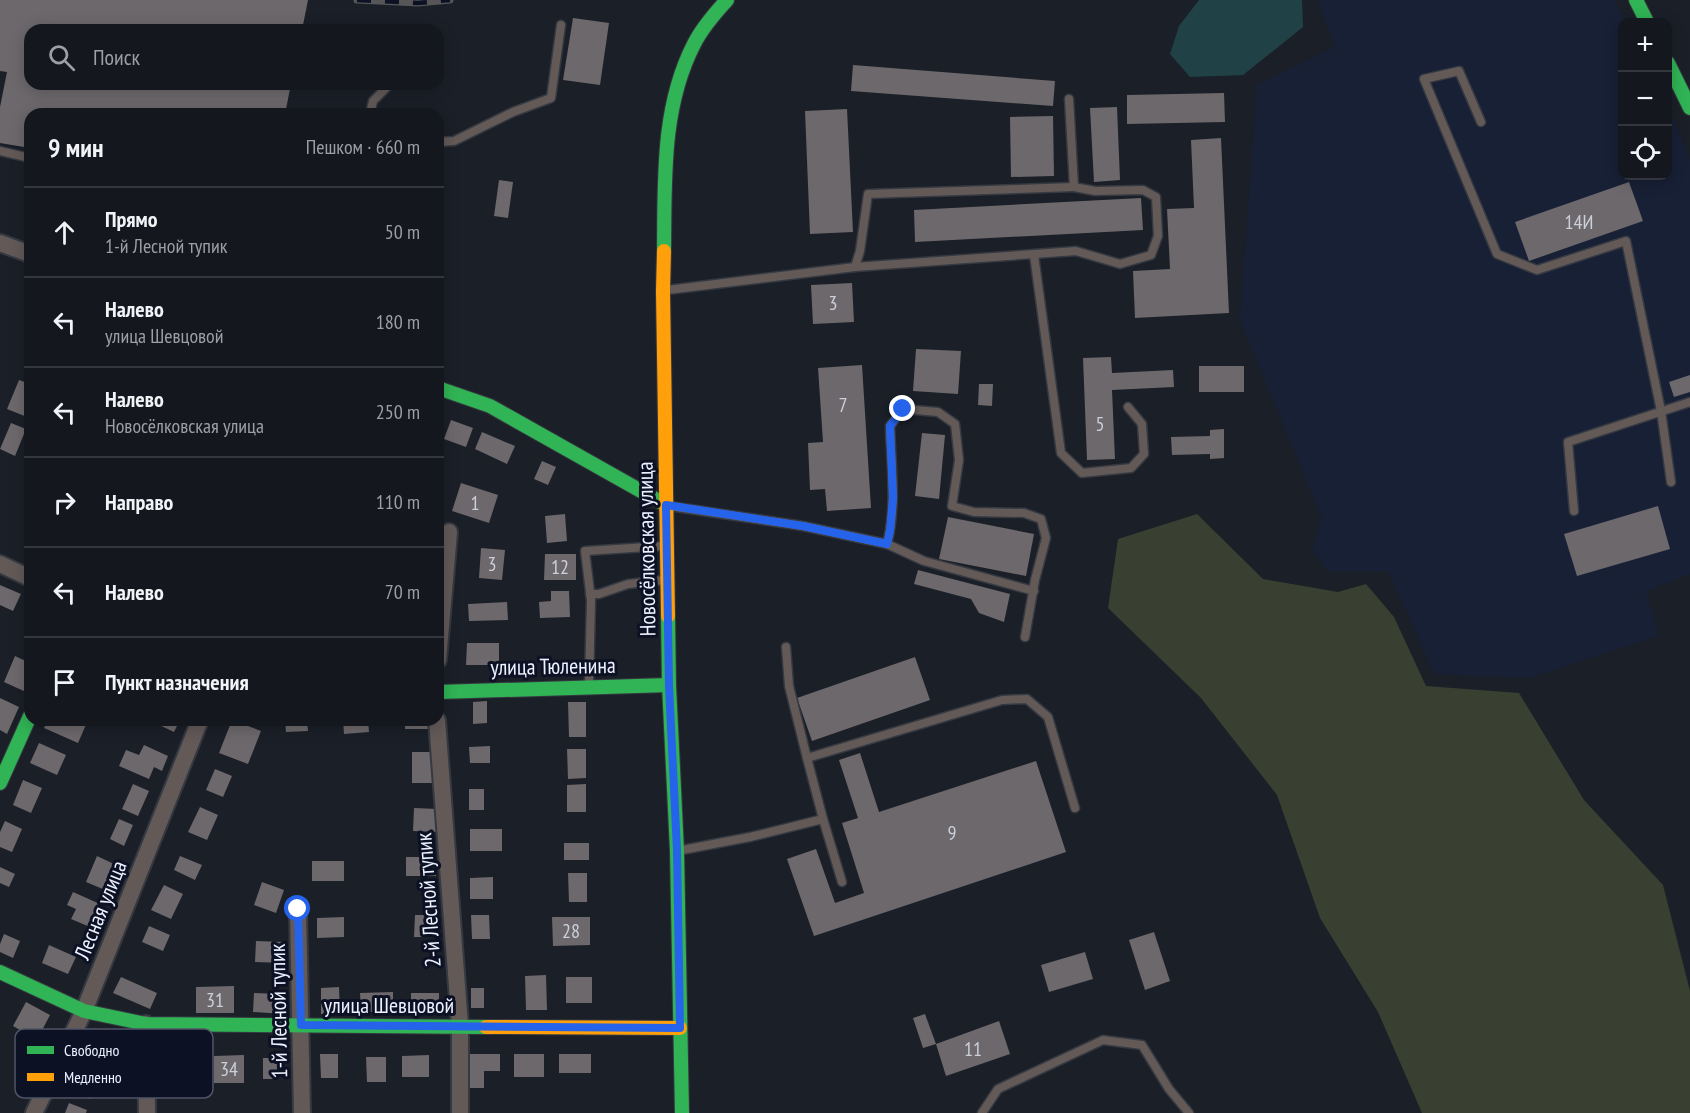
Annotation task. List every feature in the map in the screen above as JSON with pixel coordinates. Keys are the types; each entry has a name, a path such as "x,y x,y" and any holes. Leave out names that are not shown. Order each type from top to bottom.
{"street":[{"name":"Новосёлковская улица","path":"682,1113 677,850 669,686 667,580 663,291 666,145 682,72 694,43 713,15 727,0"},
{"path":"1636,0 1645,18"},
{"path":"1672,71 1690,108"},
{"path":"0,243 24,252"},
{"path":"444,390 490,406 666,505"},
{"path":"444,590 449,532"},
{"path":"0,564 24,575"},
{"name":"улица Тюленина","path":"444,692 669,686"},
{"path":"0,783 26,726"},
{"name":"Лесная улица","path":"75,1029 198,726"},
{"name":"2-й Лесной тупик","path":"438,726 460,1026 460,1113"},
{"name":"1-й Лесной тупик","path":"298,909 302,1113"},
{"name":"улица Шевцовой","path":"0,972 84,1011 146,1024 680,1028"},
{"path":"146,1024 146,1029"},
{"name":"Лесная улица","path":"34,1113 41,1098"},
{"path":"147,1098 147,1113"}],"lane":[{"path":"444,142 454,141 513,112 551,98 561,25"},
{"path":"1481,122 1459,70 1424,79 1497,254 1537,270 1626,241 1661,411 1671,482"},
{"path":"371,108 373,101 384,90"},
{"path":"1069,99 1074,187"},
{"path":"0,152 24,157"},
{"path":"663,291 855,267 1076,251 1120,264 1151,255 1158,236 1156,197 1143,190 1095,191 1074,187 867,194 860,251 855,267"},
{"path":"1034,255 1061,453 1082,472 1131,468 1144,454 1142,424 1128,407"},
{"path":"1574,511 1568,442 1690,402"},
{"path":"887,544 893,498 890,426 903,409 938,412 955,424 959,460 952,506 974,512 1024,513 1041,519 1046,538 1035,580 1025,637"},
{"path":"666,505 803,526 887,544 924,561 1034,591"},
{"path":"589,688 591,600 585,551 667,546"},
{"path":"590,594 599,594 628,584 667,580"},
{"path":"786,647 789,686 823,819 842,882"},
{"path":"807,758 1002,700 1027,699 1048,717 1075,808"},
{"path":"677,850 750,837 823,819"},
{"path":"982,1113 998,1089 1103,1040 1143,1045 1169,1089 1189,1113"}],"shaded area":[{"path":"1199,0 1302,0 1303,27 1243,75 1190,77 1170,54 1179,26"},
{"path":"1318,0 1614,0 1624,18 1618,18 1618,180 1672,180 1672,116 1690,161 1690,574 1646,591 1658,636 1529,678 1435,674 1388,571 1328,571 1312,549 1322,518 1240,320 1257,85 1335,47"},
{"path":"1197,514 1263,579 1338,592 1366,584 1394,617 1426,686 1519,693 1584,800 1663,885 1690,991 1690,1113 1422,1113 1378,1012 1320,918 1277,795 1201,698 1108,608 1118,539"}],"building":[{"path":"0,0 308,0 303,24 24,24 24,90 290,90 286,108 24,108 24,147 0,143 0,107 7,72 0,71"},
{"path":"573,18 609,23 600,85 563,80"},
{"path":"853,65 1055,81 1053,106 851,91"},
{"path":"1224,93 1225,122 1127,124 1127,95"},
{"path":"1117,107 1120,180 1094,182 1090,108"},
{"path":"847,109 853,232 810,234 805,111"},
{"path":"1053,116 1054,176 1011,177 1010,117"},
{"path":"1221,138 1229,313 1135,318 1133,271 1170,269 1167,209 1194,208 1191,140"},
{"path":"499,180 513,182 508,218 494,216"},
{"path":"1629,182 1643,221 1529,261 1515,222"},
{"path":"1141,198 1143,230 915,242 914,210"},
{"path":"852,283 854,322 813,324 811,285"},
{"path":"916,349 961,351 958,394 913,391"},
{"path":"1111,357 1112,373 1173,370 1174,387 1112,390 1115,459 1087,460 1083,358"},
{"path":"862,365 871,508 827,511 825,489 810,490 808,443 823,442 818,368"},
{"path":"1199,366 1244,366 1244,392 1199,392"},
{"path":"1690,375 1690,392 1674,397 1669,382"},
{"path":"19,380 24,382 24,416 7,409"},
{"path":"979,384 993,384 992,406 978,405"},
{"path":"451,420 473,428 466,447 444,439"},
{"path":"11,423 24,428 15,456 0,449"},
{"path":"1224,429 1224,458 1210,459 1210,454 1172,455 1171,437 1210,436 1210,430"},
{"path":"482,432 515,446 507,464 475,449"},
{"path":"922,433 945,435 939,499 915,496"},
{"path":"542,461 556,467 548,485 534,479"},
{"path":"461,483 498,495 489,523 452,511"},
{"path":"1658,506 1670,549 1577,576 1564,534"},
{"path":"565,514 567,541 547,543 545,516"},
{"path":"948,517 1034,534 1026,576 939,559"},
{"path":"481,548 505,550 502,580 479,578"},
{"path":"545,554 576,554 576,580 544,580"},
{"path":"918,570 1010,594 1004,622 979,613 971,599 914,584"},
{"path":"0,585 21,594 13,611 0,605"},
{"path":"551,591 569,591 570,617 540,618 539,602 551,601"},
{"path":"507,602 508,620 469,621 468,604"},
{"path":"467,643 499,643 499,665 466,665"},
{"path":"15,656 24,660 24,691 4,682"},
{"path":"915,657 930,700 812,741 797,698"},
{"path":"0,698 19,707 7,734 0,730"},
{"path":"487,701 487,723 473,724 473,702"},
{"path":"568,702 586,702 586,737 569,737"},
{"path":"45,726 85,726 78,743 44,728"},
{"path":"161,726 177,726 174,732"},
{"path":"230,726 248,726 261,731 248,764 219,753"},
{"path":"286,726 308,726 308,731 286,732"},
{"path":"343,726 368,726 369,732 344,734"},
{"path":"405,726 432,726 432,729 405,729"},
{"path":"39,743 66,755 57,775 30,763"},
{"path":"144,745 168,756 162,771 154,767 149,779 119,766 126,750 139,755"},
{"path":"490,746 490,763 470,763 469,747"},
{"path":"567,749 586,749 586,778 568,779"},
{"path":"412,752 436,752 436,783 412,783"},
{"path":"860,753 879,812 1036,761 1066,852 814,936 787,859 816,849 835,903 864,893 842,823 858,818 839,760"},
{"path":"215,769 232,776 223,797 206,790"},
{"path":"23,780 42,788 31,813 13,805"},
{"path":"133,784 149,791 138,816 122,809"},
{"path":"586,784 586,812 567,812 567,785"},
{"path":"469,789 484,789 484,810 469,810"},
{"path":"200,807 218,815 207,840 188,832"},
{"path":"414,808 438,809 437,832 413,831"},
{"path":"119,819 133,825 124,846 110,839"},
{"path":"5,821 22,829 12,852 0,847 0,832"},
{"path":"470,829 502,829 502,851 470,851"},
{"path":"564,843 589,843 589,860 564,860"},
{"path":"97,856 116,865 105,890 86,882"},
{"path":"180,856 202,865 195,880 174,870"},
{"path":"406,857 436,857 436,876 406,876"},
{"path":"312,861 344,861 344,881 312,881"},
{"path":"0,867 15,874 9,887 0,883"},
{"path":"568,873 587,873 587,902 569,902"},
{"path":"493,877 493,899 470,899 470,878"},
{"path":"262,882 284,890 276,913 254,905"},
{"path":"164,885 183,894 171,919 151,910"},
{"path":"73,892 100,904 90,927 71,919 76,909 67,905"},
{"path":"415,915 431,915 430,937 414,937"},
{"path":"471,915 489,915 490,939 472,939"},
{"path":"344,917 344,937 317,938 317,918"},
{"path":"552,917 590,917 590,945 553,946"},
{"path":"149,926 170,935 163,951 142,942"},
{"path":"1154,932 1170,981 1145,990 1129,940"},
{"path":"4,934 20,941 13,958 0,952"},
{"path":"256,941 284,942 284,963 255,962"},
{"path":"49,945 76,957 68,974 42,963"},
{"path":"1085,952 1093,979 1049,992 1041,965"},
{"path":"546,975 547,1010 526,1010 525,976"},
{"path":"121,977 157,993 150,1009 113,993"},
{"path":"566,977 592,977 592,1003 566,1003"},
{"path":"234,986 234,1013 196,1013 196,987"},
{"path":"339,987 340,1013 321,1014 321,988"},
{"path":"471,988 484,988 484,1008 471,1008"},
{"path":"393,992 393,1012 361,1012 360,993"},
{"path":"254,993 284,994 284,1014 253,1012"},
{"path":"411,993 439,993 439,1012 411,1012"},
{"path":"26,1002 50,1015 43,1029 18,1029 13,1026"},
{"path":"925,1014 936,1044 923,1048 913,1018"},
{"path":"999,1021 1010,1054 946,1076 936,1044"},
{"path":"320,1054 338,1054 338,1078 321,1078"},
{"path":"469,1054 500,1054 500,1071 484,1071 484,1088 469,1088"},
{"path":"514,1054 544,1054 544,1077 514,1077"},
{"path":"559,1054 591,1054 591,1073 559,1073"},
{"path":"244,1055 244,1083 214,1083 214,1056"},
{"path":"429,1055 429,1077 402,1077 402,1056"},
{"path":"366,1057 386,1057 386,1082 367,1082"},
{"path":"263,1058 277,1058 277,1079 263,1079"},
{"path":"69,1103 87,1110 86,1113 65,1113"}],"railway":[{"path":"357,0 418,3 450,0"}],"traffic: fast":[{"path":"664,251 665,172 670,119 676,94 683,68 697,38 727,0"},
{"path":"1636,0 1645,18"},
{"path":"1672,71 1690,108"},
{"path":"444,390 490,406 666,505"},
{"path":"668,616 677,851 682,1113"},
{"path":"444,692 669,685"},
{"path":"0,783 26,726"},
{"path":"0,972 84,1011 146,1024 486,1027"}],"traffic: slow":[{"path":"664,251 668,616"},
{"path":"486,1027 680,1028"}],"route":[{"path":"298,909 301,1025 680,1028 677,850 669,686 666,505 803,526 887,544 893,498 890,426 903,409"}]}
